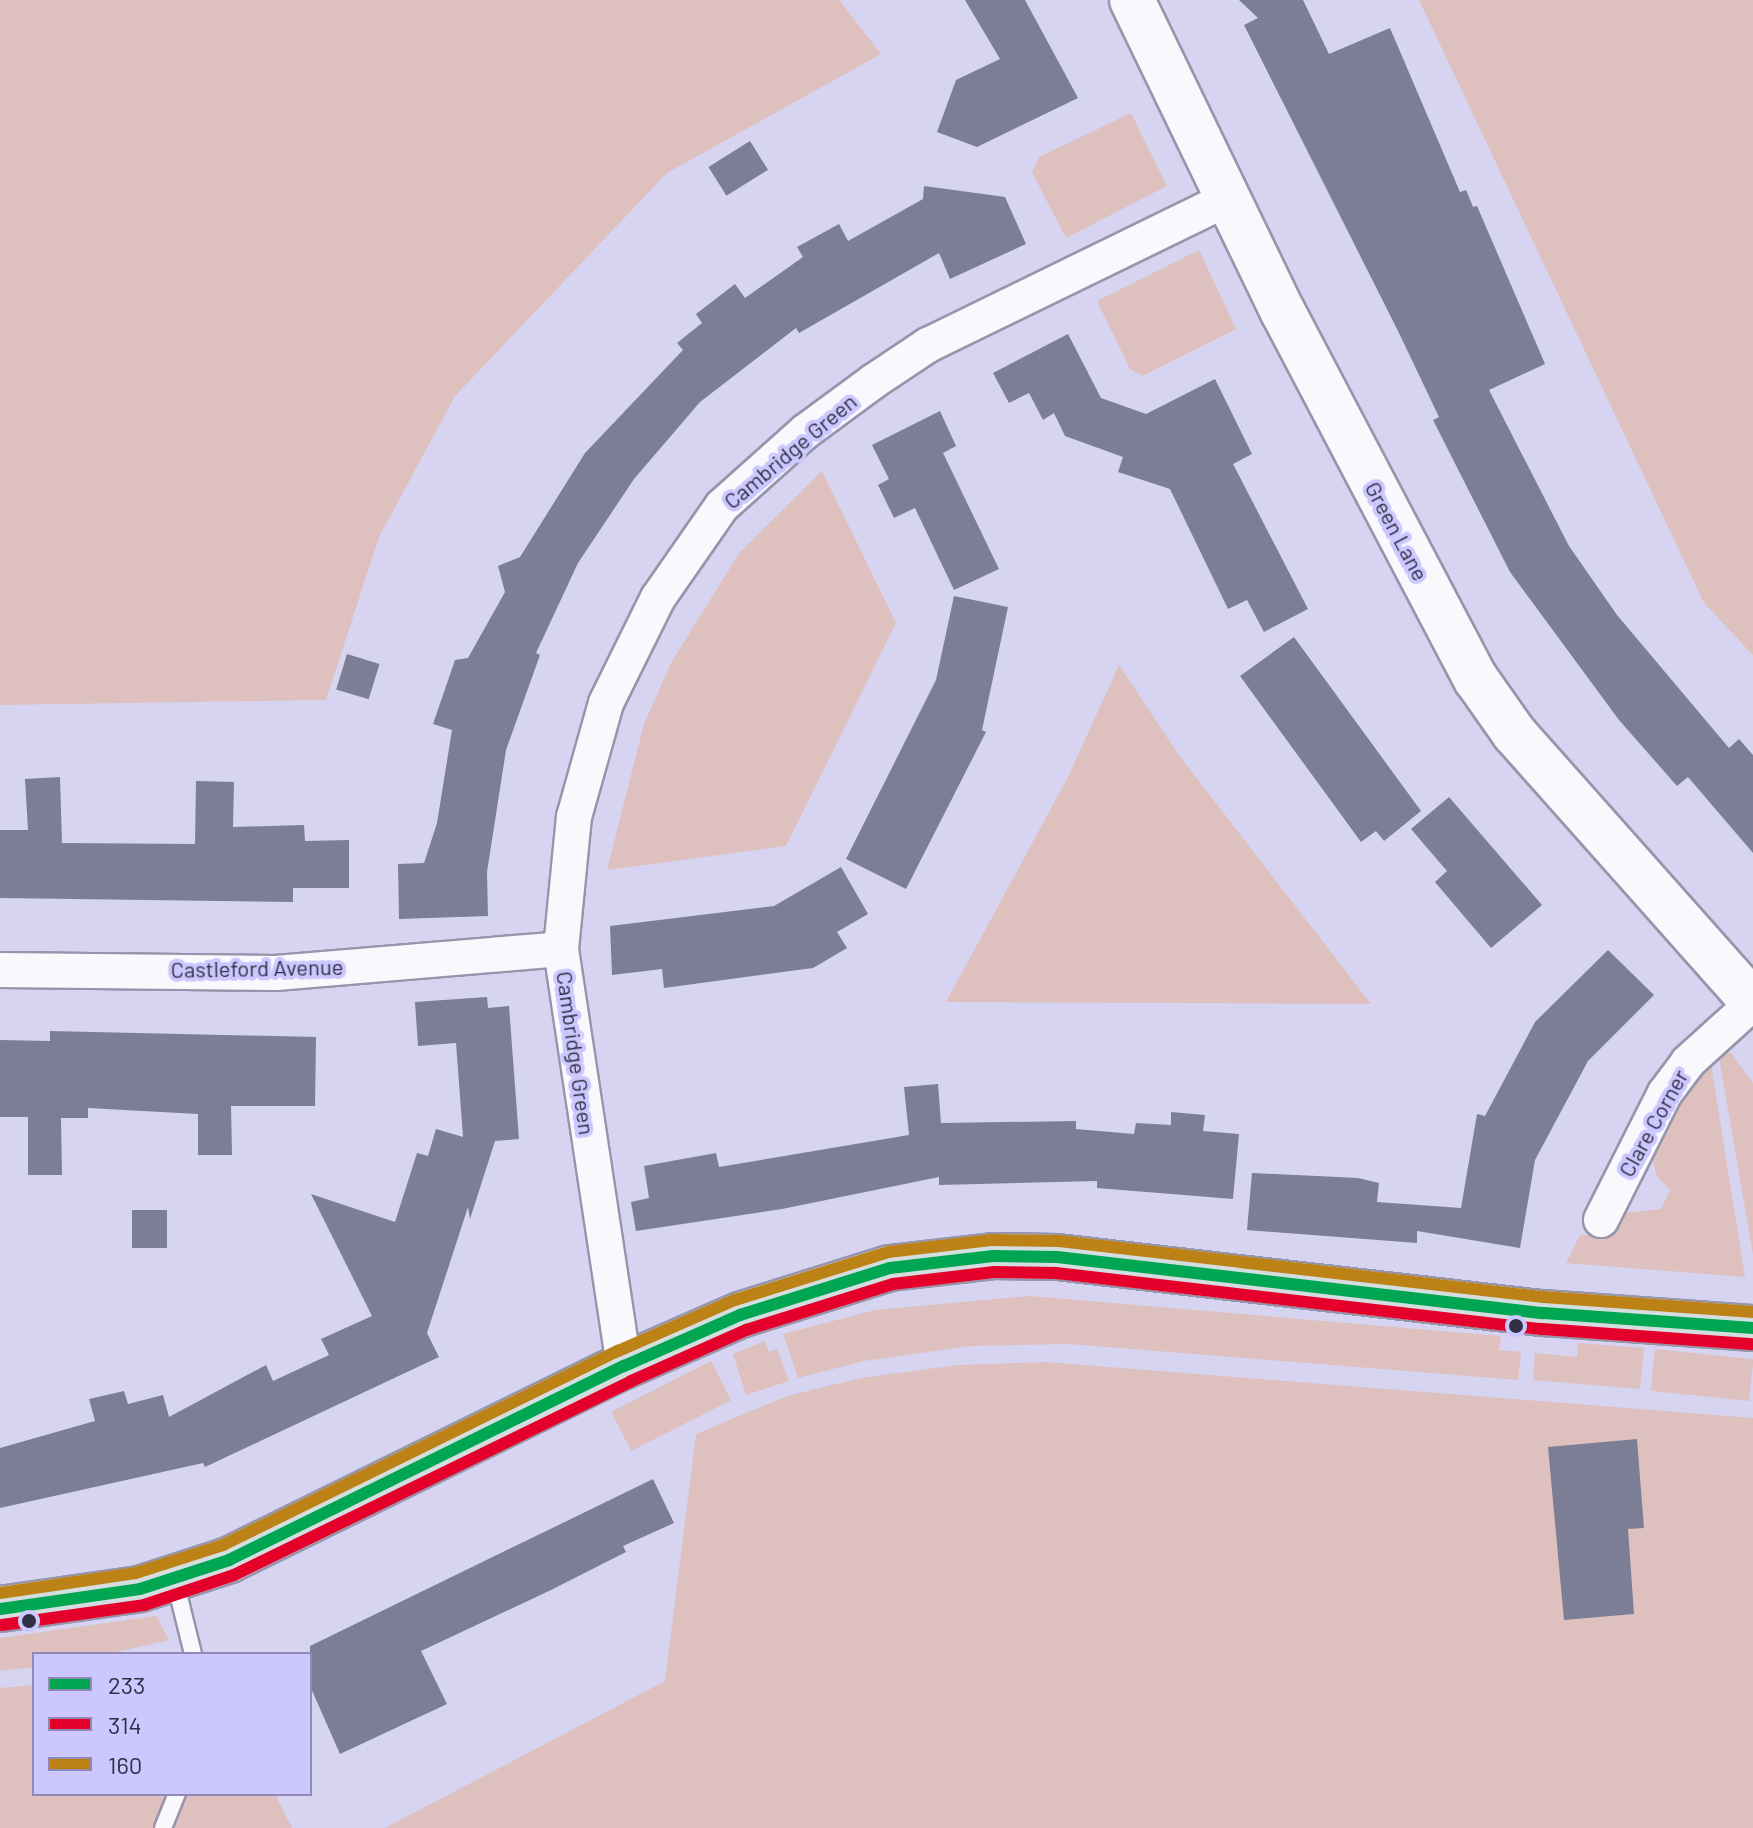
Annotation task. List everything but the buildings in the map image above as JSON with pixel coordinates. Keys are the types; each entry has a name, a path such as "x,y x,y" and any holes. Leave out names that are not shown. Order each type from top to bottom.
{"main road":[{"name":"Green Lane","path":"1132,0 1228,199 1476,679 1514,733 1753,1003"},
{"path":"0,1609 87,1600 175,1581 229,1560 624,1366 823,1286 890,1268 993,1256 1085,1259 1543,1313 1753,1328"}],"street":[{"name":"Cambridge Green","path":"624,1366 561,949 574,817 606,703 658,598 722,506 806,431 928,345 1228,199"},
{"name":"Castleford Avenue","path":"0,970 276,973 561,949"},
{"name":"Clare Corner","path":"1601,1220 1665,1093 1688,1062 1753,1003"}],"lane":[{"path":"175,1581 193,1652"},
{"path":"163,1828 176,1796"}],"shaded area":[{"path":"0,0 839,0 881,54 667,173 455,396 379,537 326,700 0,705"},
{"path":"1419,0 1753,0 1753,655 1704,603"},
{"path":"1131,113 1167,186 1066,238 1032,172 1039,157"},
{"path":"1199,250 1236,329 1142,376 1130,369 1097,301"},
{"path":"822,471 896,623 786,846 607,870 644,724 672,661 740,552"},
{"path":"1119,665 1178,754 1371,1004 946,1002 1068,777"},
{"path":"1730,1052 1753,1083 1753,1254 1719,1058"},
{"path":"1710,1058 1745,1277 1566,1263 1580,1235 1612,1236 1625,1213 1661,1209 1670,1190 1657,1176 1652,1158 1657,1134"},
{"path":"1030,1296 1501,1336 1499,1350 1521,1352 1518,1380 1069,1344 971,1346 864,1361 798,1378 783,1334 875,1310"},
{"path":"765,1341 769,1352 777,1349 789,1381 746,1395 733,1354"},
{"path":"1578,1343 1644,1348 1640,1389 1533,1380 1535,1353 1577,1357"},
{"path":"1655,1349 1753,1359 1749,1401 1651,1391"},
{"path":"711,1361 731,1400 631,1451 611,1412"},
{"path":"1046,1362 1753,1418 1753,1828 385,1828 665,1681 696,1434 787,1396 861,1378 957,1365"},
{"path":"156,1616 169,1640 117,1652 32,1652 32,1667 0,1671 0,1638"},
{"path":"32,1685 32,1796 276,1796 292,1828 0,1828 0,1688"}],"transit line":[{"name":"160","path":"0,1593 136,1573 223,1545 618,1351 735,1300 888,1252 991,1240 1059,1241 1544,1297 1753,1312"},
{"name":"233","path":"0,1609 140,1589 229,1560 624,1366 740,1315 890,1268 993,1256 1057,1257 1543,1313 1753,1328"},
{"name":"314","path":"2,1625 144,1605 234,1575 631,1381 746,1330 893,1284 994,1272 1056,1273 1541,1329 1752,1344"}]}
